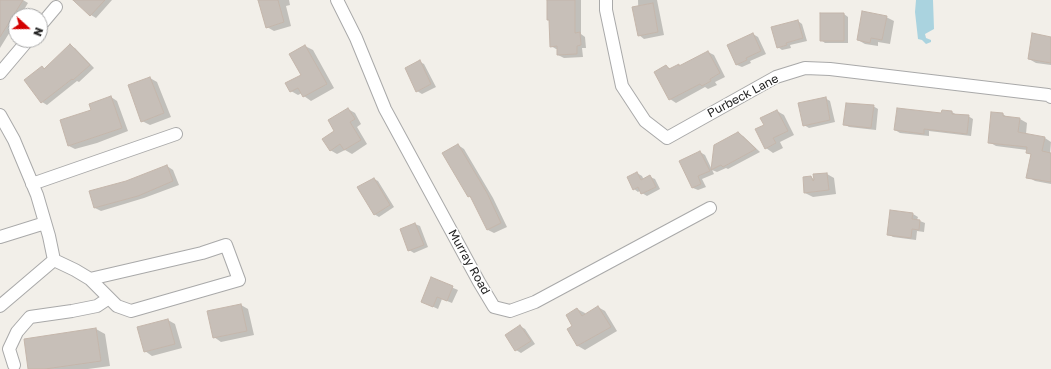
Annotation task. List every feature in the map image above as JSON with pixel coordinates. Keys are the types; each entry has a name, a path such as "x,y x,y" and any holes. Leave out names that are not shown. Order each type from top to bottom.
{"street":[{"name":"Murray Road","path":"337,0 356,38 385,109 494,307 510,311 535,302 710,208"},
{"name":"Purbeck Lane","path":"606,0 606,10 622,86 645,122 667,138 776,77 805,68 830,68 1048,95 1051,97"},
{"path":"48,16 56,7"},
{"path":"0,73 21,48"},
{"path":"0,115 14,140 32,184 49,236 54,260"},
{"path":"32,184 176,134"},
{"path":"0,237 45,223"},
{"path":"54,260 90,279 117,306 131,311 239,280 226,245 202,253 90,279"},
{"path":"0,306 54,260"},
{"path":"14,365 9,349 17,332 30,317 97,306 109,298"}],"water":[{"path":"916,0 933,0 934,29 925,34 926,38 931,40 931,42 926,44 922,40 918,39 915,12"}],"building":[{"path":"0,0 23,0 18,8 8,8 8,24 0,37"},
{"path":"73,0 105,0 90,16"},
{"path":"258,0 278,0 284,22 266,28"},
{"path":"547,0 575,0 575,33 580,32 581,45 577,46 577,54 557,55 557,46 550,47 549,20 547,20"},
{"path":"653,3 658,32 638,36 632,7"},
{"path":"862,11 887,16 882,40 871,38 870,43 857,40"},
{"path":"820,13 844,13 844,41 820,41"},
{"path":"798,20 803,38 786,43 787,45 777,48 771,27"},
{"path":"753,33 761,51 746,58 747,60 736,65 727,45"},
{"path":"1032,33 1051,37 1051,63 1028,59"},
{"path":"70,44 90,65 73,80 72,79 41,103 24,80 42,66 44,69"},
{"path":"305,45 327,84 303,97 298,88 290,92 285,83 301,75 289,54"},
{"path":"708,51 720,73 710,79 711,81 702,86 700,84 669,100 654,72 666,65 669,69 679,64 679,66"},
{"path":"420,60 431,84 416,92 405,68"},
{"path":"150,77 164,113 141,122 128,85"},
{"path":"111,96 122,128 68,146 60,120 91,110 89,104"},
{"path":"826,97 830,120 803,126 798,103"},
{"path":"846,103 874,105 871,128 843,125"},
{"path":"348,108 355,119 350,122 361,140 344,150 340,144 330,151 322,139 334,131 328,120"},
{"path":"897,108 941,113 942,110 952,111 952,114 969,115 967,134 924,129 924,134 894,130"},
{"path":"777,110 788,131 773,138 776,143 765,149 755,129 764,125 760,118"},
{"path":"991,112 1003,113 1003,116 1020,118 1018,132 1045,137 1042,151 1051,153 1051,182 1026,178 1031,154 1026,153 1027,147 988,143"},
{"path":"738,132 756,149 723,167 721,165 711,170 714,145"},
{"path":"458,144 487,193 501,223 487,230 470,196 468,197 442,153"},
{"path":"700,151 710,171 698,176 701,184 692,188 679,161"},
{"path":"167,165 173,181 138,196 94,208 89,191 126,181"},
{"path":"637,172 641,180 650,175 656,187 641,194 638,187 633,190 627,177"},
{"path":"827,173 829,190 804,193 803,177 811,176 813,181 813,174"},
{"path":"374,178 390,205 374,215 357,187"},
{"path":"890,210 913,213 912,219 920,220 919,230 912,229 911,238 887,235"},
{"path":"415,223 424,245 408,251 400,229"},
{"path":"431,277 453,286 447,301 437,297 433,307 421,302"},
{"path":"241,304 247,331 213,338 207,311"},
{"path":"598,306 611,327 577,346 567,329 572,326 566,315 577,308 582,316"},
{"path":"168,319 175,344 144,352 137,327"},
{"path":"520,325 531,341 515,351 505,335"},
{"path":"96,328 101,361 45,369 28,369 24,339"}]}
